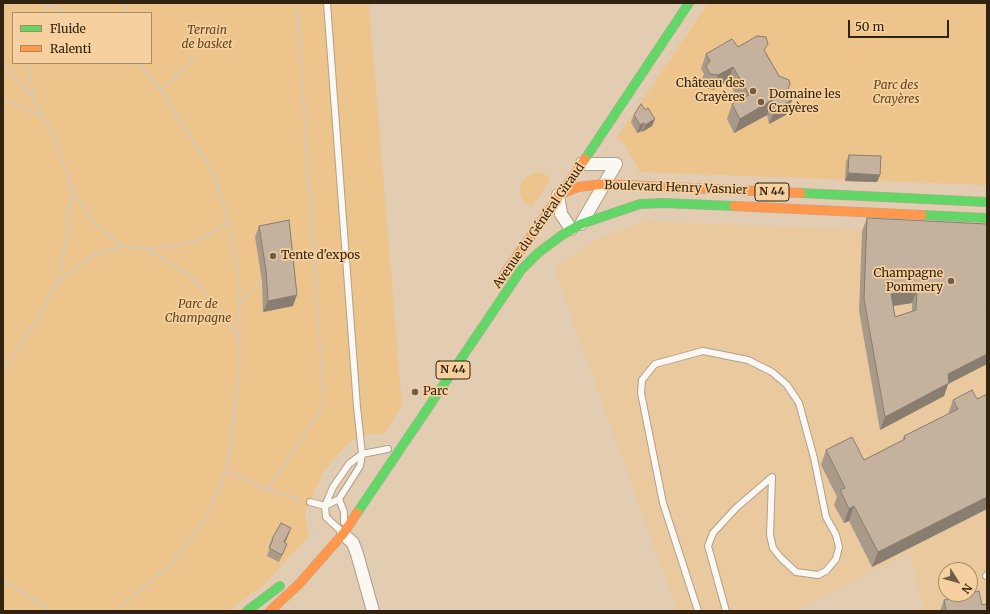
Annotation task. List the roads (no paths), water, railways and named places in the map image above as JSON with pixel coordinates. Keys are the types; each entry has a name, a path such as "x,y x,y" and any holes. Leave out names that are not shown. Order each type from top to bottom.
{"main road":[{"name":"Avenue du Général Giraud","path":"497,285 690,3"},
{"name":"Boulevard Henry Vasnier","path":"558,195 578,187 604,184 987,202"},
{"name":"Boulevard Henry Vasnier","path":"576,226 624,208 640,204 664,203 987,218"},
{"name":"Avenue du Général Giraud","path":"270,611 299,584 328,552 334,528 509,286 538,254 576,226"},
{"path":"379,461 390,446"},
{"name":"N 44","path":"334,528 352,501"},
{"path":"311,556 319,540"},
{"path":"247,611 285,582"}],"street":[{"path":"558,195 561,214 576,226 616,164 581,164"},
{"path":"334,528 353,543 373,611"}],"lane":[{"path":"312,502 325,506 339,499 360,466 362,454 327,3"},
{"path":"698,611 663,503 641,393 642,380 655,364 703,351 748,360 772,372 787,385 798,403 814,458 826,517 836,535 839,547 836,560 826,571 818,575 796,572 780,558 773,548 770,535 772,477 736,508 713,533 708,546 726,611"},
{"path":"334,528 325,506 333,487 349,464 362,454 390,446"},
{"path":"339,499 344,512"}],"place":[{"name":"Château des Crayères","path":"753,91"},
{"name":"Domaine les Crayères","path":"761,102"},
{"name":"Tente d'expos","path":"273,256"},
{"name":"Champagne Pommery","path":"951,281"},
{"name":"Parc","path":"415,392"}],"park label":[{"name":"Terrain de basket","path":"207,38"},
{"name":"Parc des Crayères","path":"896,93"},
{"name":"Parc de Champagne","path":"198,312"}]}
